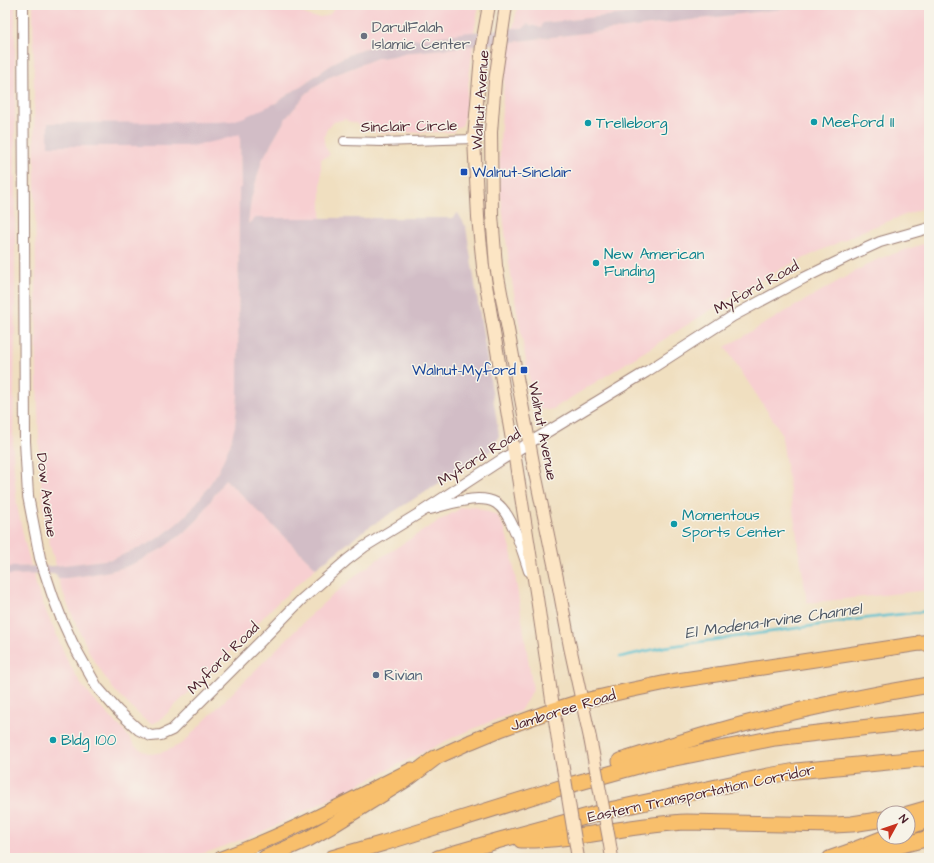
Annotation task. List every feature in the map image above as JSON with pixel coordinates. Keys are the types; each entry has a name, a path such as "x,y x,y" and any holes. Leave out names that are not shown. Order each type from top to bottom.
{"highway":[{"name":"Jamboree Road","path":"435,758 499,730 582,701 674,681 926,643"},
{"path":"484,811 602,766 687,740 748,723 818,707 929,685"},
{"path":"332,858 566,786 645,764 775,738 929,720"},
{"path":"265,858 320,833 410,776 435,758"},
{"name":"Eastern Transportation Corridor","path":"500,840 614,809 768,776 796,771 929,758"},
{"path":"916,812 929,808"},
{"path":"916,825 929,820"},
{"path":"438,858 500,840 542,840 580,836 667,822 834,826 876,821"},
{"path":"852,858 929,838"},
{"path":"830,858 876,841"}],"main road":[{"name":"Walnut Avenue","path":"489,5 482,44 474,139 478,217 483,267 514,452 553,710 578,858"},
{"name":"Walnut Avenue","path":"506,5 495,82 491,132 492,216 496,266 529,443 590,738 612,858"},
{"name":"Jamboree Road","path":"221,858 286,832 435,758"}],"street":[{"name":"Dow Avenue","path":"23,5 25,432 28,496 40,558 65,628 97,688 118,711 139,730 151,736"},
{"name":"Sinclair Circle","path":"344,141 382,142 474,139"},
{"name":"Myford Road","path":"151,736 161,735 172,730 301,600 364,547 514,452 646,372 733,316 804,278 880,242 929,228"},
{"path":"423,511 472,499 486,499 495,502 500,506 511,521 537,598"}],"shaded area":[{"path":"5,5 15,5 14,470 17,506 31,566 17,567 5,567"},
{"path":"33,5 295,5 298,10 305,14 312,17 319,17 327,16 336,5 479,5 474,32 420,39 389,40 388,42 362,49 340,59 276,103 262,110 240,133 241,188 239,188 238,396 235,426 230,445 218,472 192,509 163,535 150,543 113,559 56,566 50,545 44,512 40,472 37,382"},
{"path":"518,5 705,5 543,23 541,28 527,24 524,28 513,28"},
{"path":"705,5 814,5 511,42 404,53 377,58 327,78 303,96 303,98 286,118 262,160 251,199 248,224 255,218 452,218 458,213 466,227 499,435 495,448 366,529 316,568 225,479 199,518 187,530 163,548 125,567 110,571 58,579 56,574 5,575 5,567 56,566 113,559 150,543 163,535 192,509 218,472 230,445 235,426 238,396 239,188 241,188 240,134 221,140 191,146 48,146 48,123 232,121 276,103 340,59 362,49 388,42 388,40 420,39 462,33 524,28 527,24 541,28 543,23"},
{"path":"814,5 929,5 929,206 865,230 781,269 730,298 553,409 542,409 536,405 533,400 517,311 509,263 500,190 499,170 501,123 505,71 511,42"},
{"path":"473,46 463,124 454,129 454,132 377,133 347,121 346,119 334,122 327,129 324,137 325,146 330,155 321,159 321,218 255,218 248,224 251,199 262,160 286,118 303,98 303,96 327,78 377,58 404,53"},
{"path":"929,242 929,590 807,603 781,432 725,347 878,259"},
{"path":"225,479 316,568 277,603 209,673 160,720 152,724 145,720 115,691 104,676 90,654 69,608 58,579 110,571 125,567 163,548 187,530 199,518"},
{"path":"473,506 497,515 505,529 512,556 533,690 520,711 456,736 264,831 189,858 5,858 5,575 33,574 37,589 48,616 69,664 81,684 94,700 125,732 135,746 152,754 163,752 183,743 319,607 375,561 461,508"}],"waterway":[{"name":"El Modena-Irvine Channel","path":"620,657 664,647 868,618 929,611"}],"place":[{"name":"DarulFalah Islamic Center","path":"364,36"},
{"name":"Meeford II","path":"814,122"},
{"name":"Trelleborg","path":"588,123"},
{"name":"Walnut-Sinclair","path":"464,172"},
{"name":"New American Funding","path":"596,263"},
{"name":"Walnut-Myford","path":"524,370"},
{"name":"Momentous Sports Center","path":"674,524"},
{"name":"Rivian","path":"376,675"},
{"name":"Bldg 100","path":"53,740"}]}
